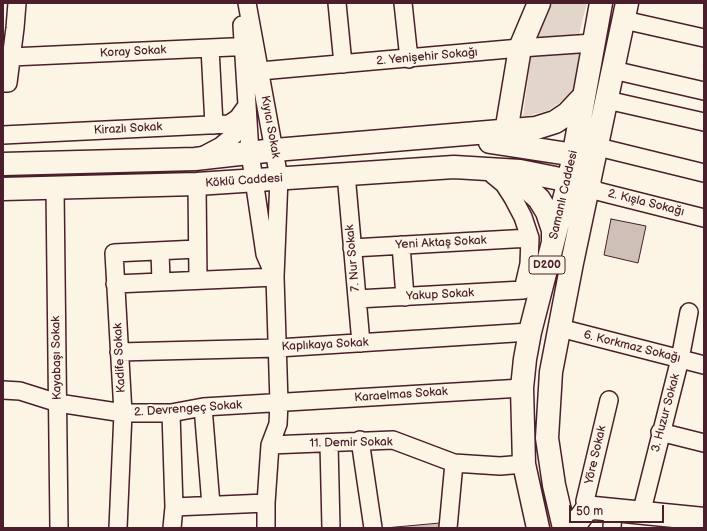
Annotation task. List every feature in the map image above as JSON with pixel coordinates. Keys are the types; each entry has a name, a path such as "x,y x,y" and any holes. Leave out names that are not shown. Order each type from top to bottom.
{"main road":[{"path":"506,132 520,48 539,3"},
{"name":"Samanlı Caddesi","path":"564,528 554,485 547,438 548,408 551,372 572,263 583,185 574,154 601,3"},
{"name":"Samanlı Caddesi","path":"538,528 534,517 524,464 522,388 524,359 553,242 583,185 596,153 626,11"},
{"path":"3,164 195,159 275,150 506,132 536,128 555,122 567,114 583,97"},
{"path":"421,139 496,142 574,154 596,153"},
{"name":"Köklü Caddesi","path":"3,189 55,189 197,184 454,167 520,171 583,185"},
{"path":"485,168 526,187 539,199 547,212 553,230 553,242"},
{"path":"554,485 566,494 612,519 641,514 694,522"},
{"path":"573,528 585,505"}],"street":[{"path":"3,84 8,83 11,57 9,28 17,3"},
{"path":"115,284 275,277 265,254 253,180 246,107 248,46 242,3"},
{"name":"Kıyıcı Sokak","path":"247,3 248,46 260,71 279,178 275,277 279,403 278,424 270,445 266,503 266,528"},
{"path":"337,3 343,64"},
{"path":"403,3 409,59"},
{"path":"626,11 704,38"},
{"name":"2. Yenişehir Sokağı","path":"260,71 593,43"},
{"name":"Koray Sokak","path":"11,57 248,46"},
{"path":"210,48 214,125"},
{"path":"613,70 704,91"},
{"path":"606,100 704,122"},
{"path":"195,159 221,146 233,136 242,122 246,107"},
{"name":"Kirazlı Sokak","path":"3,135 229,124 238,118 246,107"},
{"path":"596,153 704,173"},
{"path":"485,168 504,184 523,216 530,238"},
{"name":"7. Nur Sokak","path":"346,174 361,343"},
{"path":"197,184 198,280"},
{"name":"2. Kışla Sokağı","path":"583,185 704,218"},
{"name":"Kayabaşı Sokak","path":"55,189 59,528"},
{"name":"Yeni Aktaş Sokak","path":"352,248 530,238"},
{"name":"Yakup Sokak","path":"357,299 523,290 529,264 530,238"},
{"path":"401,245 405,297"},
{"path":"161,282 160,251 197,249"},
{"name":"Kadife Sokak","path":"118,528 123,413 114,253 160,251"},
{"name":"3. Huzur Sokak","path":"641,514 660,432 680,359 689,312"},
{"name":"6. Korkmaz Sokağı","path":"560,328 704,365"},
{"name":"Kaplıkaya Sokak","path":"120,352 278,348 530,332"},
{"name":"Karaelmas Sokak","path":"279,403 522,388"},
{"name":"2. Devrengeç Sokak","path":"3,390 20,391 58,403 123,413 170,413 203,408 279,403"},
{"name":"Yöre Sokak","path":"585,505 609,400"},
{"path":"203,408 210,505"},
{"path":"170,413 174,506 172,528"},
{"path":"660,432 704,443"},
{"path":"360,440 373,528"},
{"name":"11. Demir Sokak","path":"270,445 329,444 360,440 393,440 454,463 500,466 524,464"},
{"path":"329,444 331,528"},
{"path":"448,528 454,463"},
{"path":"174,506 266,503"}],"shaded area":[{"path":"550,3 587,3 579,34 532,38"},
{"path":"584,52 578,84 565,99 547,111 523,117 531,55"}],"building":[{"path":"611,219 646,226 638,263 604,255"},
{"path":"440,523 441,528 385,528"}]}
